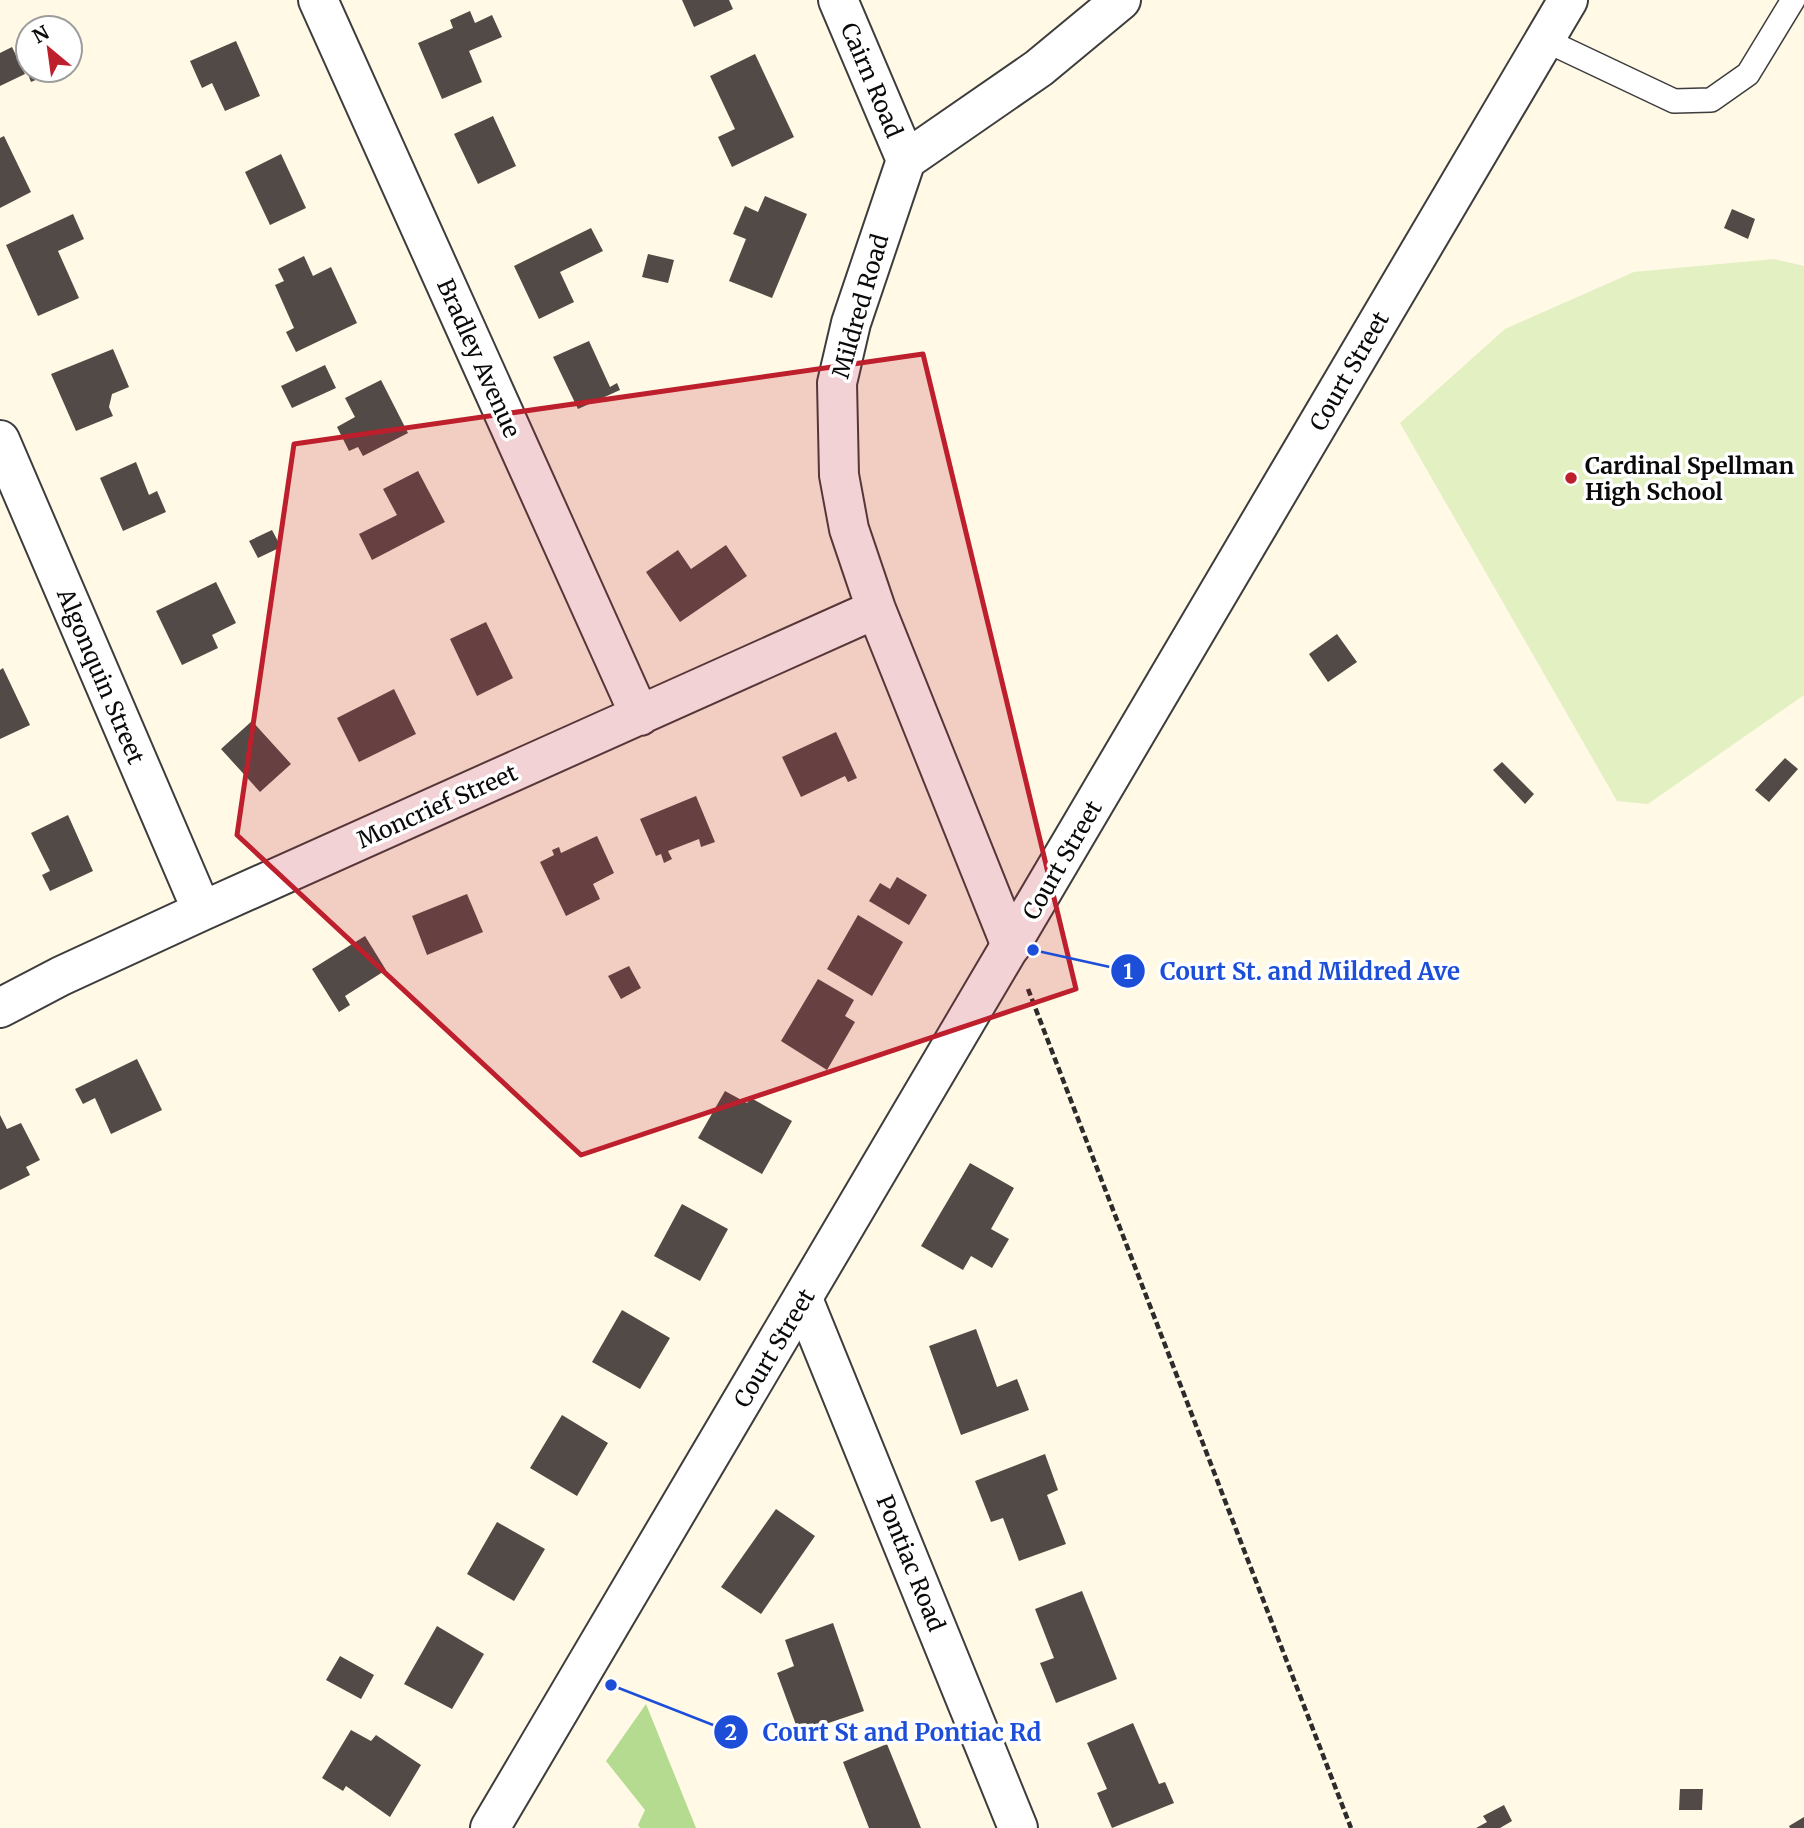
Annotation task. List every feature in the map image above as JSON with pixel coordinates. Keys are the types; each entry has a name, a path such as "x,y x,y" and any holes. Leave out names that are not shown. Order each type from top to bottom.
{"street":[{"name":"Bradley Avenue","path":"318,0 640,716"},
{"name":"Cairn Road","path":"838,0 906,160"},
{"path":"906,160 1039,68 1121,0"},
{"name":"Court Street","path":"490,1828 1568,0"},
{"name":"Mildred Road","path":"906,160 850,323 837,383 839,475 849,529 876,610 1011,946"},
{"name":"Algonquin Street","path":"0,440 202,911"},
{"name":"Moncrief Street","path":"0,1008 61,976 202,911 876,610"},
{"name":"Pontiac Road","path":"803,1299 1018,1828"}],"lane":[{"path":"1545,40 1674,101 1711,100 1748,74 1793,0"}],"path":[{"path":"1011,946 1351,1828"}],"highlighted area":[{"path":"923,354 1076,989 581,1155 237,835 294,444"}],"green space":[{"path":"1774,259 1804,266 1804,695 1648,804 1617,801 1400,423 1505,329 1634,272"},
{"path":"646,1704 696,1828 640,1828 638,1825 645,1810 606,1761"}],"building":[{"path":"682,0 729,0 733,9 694,27"},
{"path":"470,11 475,23 492,15 502,37 469,51 482,82 442,99 418,43 453,28 450,20"},
{"path":"236,41 260,96 225,111 212,83 202,88 190,61"},
{"path":"12,47 14,51 14,79 0,86 0,53"},
{"path":"755,54 794,137 732,167 718,137 735,129 710,76"},
{"path":"493,116 516,166 478,184 454,134"},
{"path":"4,136 31,192 0,208 0,138"},
{"path":"281,154 306,208 270,225 245,172"},
{"path":"765,196 807,214 772,298 729,281 746,239 733,234 745,206 758,212"},
{"path":"1732,209 1755,219 1748,239 1724,228"},
{"path":"73,214 84,239 58,251 79,298 38,316 6,245"},
{"path":"591,228 603,251 560,272 574,302 539,319 514,266"},
{"path":"648,254 674,260 668,283 642,277"},
{"path":"304,256 313,276 331,267 357,323 296,352 286,332 294,328 275,285 284,281 278,269"},
{"path":"589,341 610,387 617,383 620,390 578,409 553,357"},
{"path":"113,349 129,387 112,394 109,407 113,416 76,431 51,374"},
{"path":"325,365 336,388 292,408 281,386"},
{"path":"381,380 408,433 363,456 358,447 349,451 337,427 355,417 345,398"},
{"path":"136,462 149,495 157,491 166,512 123,531 100,478"},
{"path":"418,471 445,522 372,560 359,534 397,515 383,489"},
{"path":"272,530 281,547 258,558 249,541"},
{"path":"726,545 747,576 680,622 646,572 678,550 691,569"},
{"path":"216,582 236,623 212,635 218,648 182,665 156,611"},
{"path":"486,622 513,678 477,696 450,639"},
{"path":"1337,634 1357,662 1328,682 1309,654"},
{"path":"3,668 30,725 0,739 0,670"},
{"path":"394,689 416,734 359,762 337,718"},
{"path":"252,721 291,764 260,792 221,749"},
{"path":"836,732 857,778 848,782 845,776 801,797 782,757"},
{"path":"1785,758 1798,769 1769,802 1755,790"},
{"path":"1502,762 1534,794 1525,804 1493,770"},
{"path":"696,796 715,842 701,847 699,839 668,851 672,859 664,863 661,854 656,856 640,819"},
{"path":"68,815 93,871 50,891 42,875 50,871 31,833"},
{"path":"597,836 614,873 593,884 600,899 566,916 540,862 554,855 552,850 559,847 561,853"},
{"path":"897,877 927,895 909,925 869,901 880,883 890,889"},
{"path":"467,894 483,932 427,955 412,916"},
{"path":"858,915 903,942 872,996 827,969"},
{"path":"365,936 386,970 345,996 350,1005 339,1012 312,969"},
{"path":"629,966 641,988 621,999 608,976"},
{"path":"818,979 854,1000 845,1016 855,1022 827,1070 781,1041"},
{"path":"137,1059 162,1110 111,1134 95,1098 83,1104 75,1089"},
{"path":"725,1091 747,1103 751,1098 792,1121 762,1174 698,1138"},
{"path":"0,1115 7,1129 21,1123 40,1160 26,1167 30,1175 0,1190"},
{"path":"970,1163 1014,1188 991,1229 1009,1239 992,1268 971,1256 963,1270 921,1246"},
{"path":"682,1204 728,1229 700,1281 654,1256"},
{"path":"622,1310 670,1338 640,1389 592,1362"},
{"path":"976,1329 997,1387 1017,1379 1029,1410 961,1435 929,1346"},
{"path":"562,1415 608,1443 577,1496 530,1468"},
{"path":"1045,1454 1058,1490 1047,1495 1066,1544 1019,1561 1003,1518 991,1522 975,1481"},
{"path":"776,1509 815,1536 761,1614 721,1587"},
{"path":"497,1522 545,1549 514,1601 467,1574"},
{"path":"1082,1591 1117,1679 1056,1703 1040,1663 1054,1658 1035,1609"},
{"path":"833,1623 864,1711 799,1733 777,1673 794,1666 785,1640"},
{"path":"437,1626 484,1654 452,1709 404,1684"},
{"path":"340,1656 374,1675 361,1699 326,1680"},
{"path":"1133,1723 1159,1784 1165,1782 1174,1803 1112,1828 1097,1793 1107,1789 1087,1743"},
{"path":"351,1730 371,1741 376,1735 421,1765 390,1817 346,1786 343,1791 322,1778"},
{"path":"887,1744 921,1828 869,1828 843,1762"},
{"path":"1680,1789 1703,1789 1702,1810 1679,1810"},
{"path":"1504,1805 1512,1821 1500,1828 1476,1828 1487,1822 1483,1816"},
{"path":"1804,1817 1804,1828 1790,1828 1789,1826"}],"place":[{"name":"Cardinal Spellman High School","path":"1571,478"},
{"name":"Court St. and Mildred Ave","path":"1033,950"},
{"name":"Court St and Pontiac Rd","path":"611,1685"}]}
